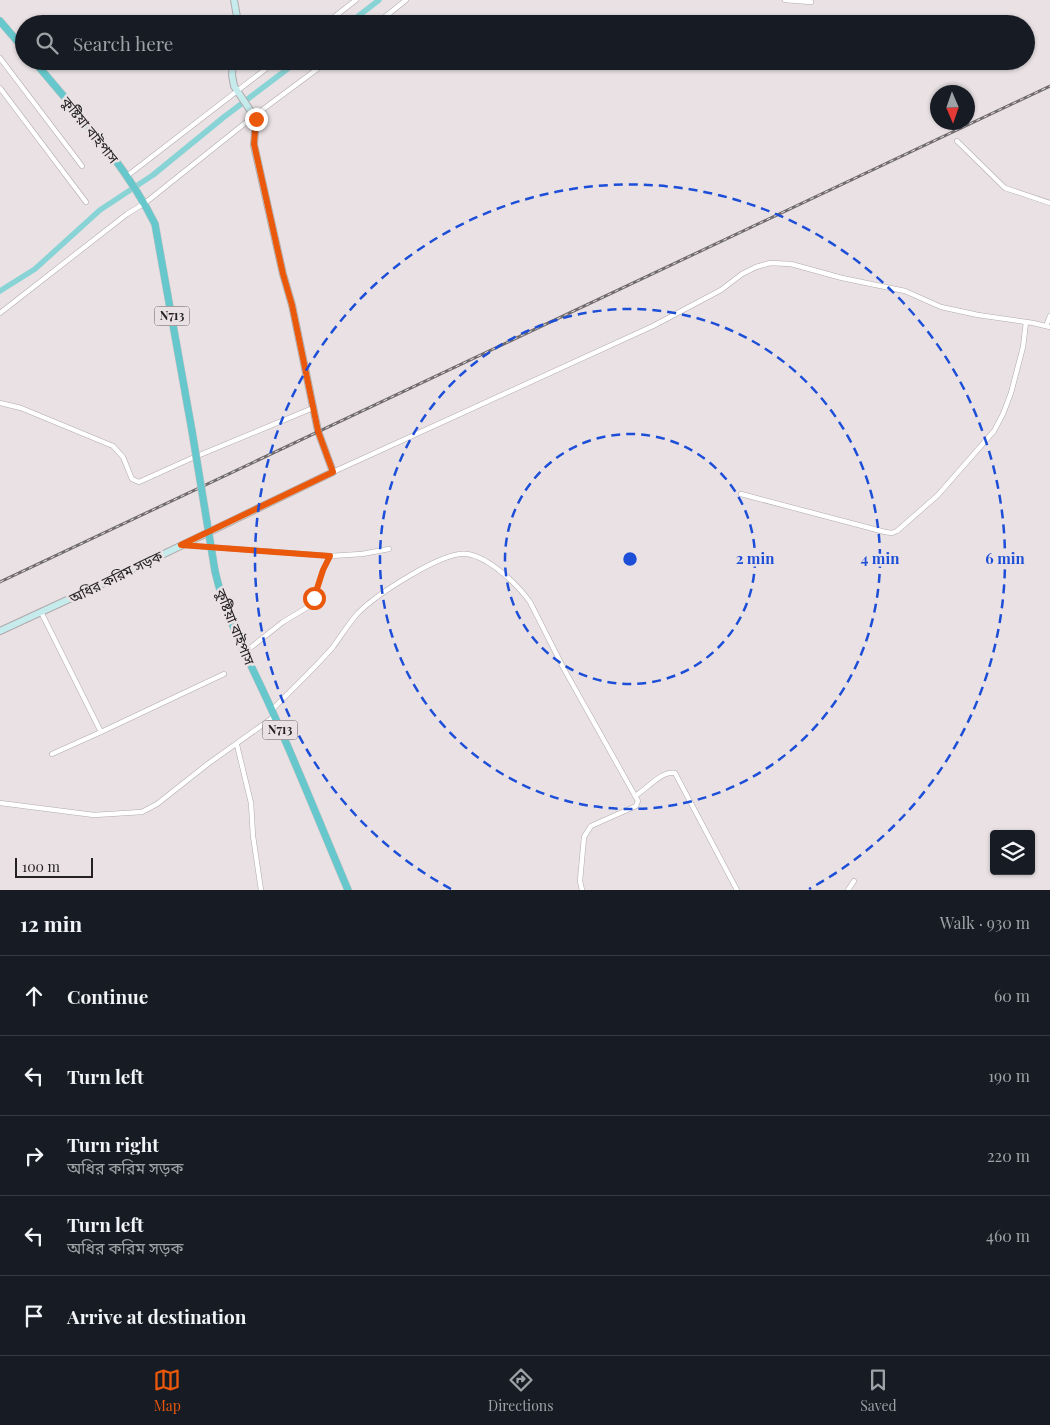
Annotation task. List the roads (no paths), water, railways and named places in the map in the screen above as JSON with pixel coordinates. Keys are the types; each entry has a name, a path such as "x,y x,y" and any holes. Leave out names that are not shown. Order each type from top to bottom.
{"highway":[{"path":"0,21 15,39"},
{"name":"কুষ্টিয়া বাইপাস","path":"42,70 128,177 155,224 219,591 348,890"}],"main road":[{"path":"234,0 237,15"},
{"path":"232,70 237,91 253,115 256,123 254,144 283,274 292,305 318,431 333,472"},
{"name":"অধির করিম সড়ক","path":"0,631 333,472"}],"street":[{"path":"337,15 356,0"},
{"path":"387,15 406,0"},
{"path":"785,0 811,2"},
{"path":"0,58 82,166"},
{"path":"128,177 264,70"},
{"path":"0,314 253,115 316,70"},
{"path":"0,88 86,202"},
{"path":"957,141 1005,188 1050,204"},
{"path":"333,472 653,326 721,290 742,274 756,267 770,264 791,264 905,292 941,306 1000,320 1026,322 1048,327 1050,316"},
{"path":"741,494 885,532 892,533 897,530 938,495 994,431 1011,393 1023,347 1026,322"},
{"path":"0,403 21,408 113,446 123,456 132,479 139,482 313,408"},
{"path":"181,545 330,556 389,550"},
{"path":"0,803 94,815 142,812 157,804 209,763 236,745 273,713 332,648 358,614 370,604 411,575 449,556 467,554 488,562 523,592 530,602 564,669 638,801 636,806 591,826 586,832 580,881 582,890"},
{"path":"245,652 283,622 308,607 314,598 323,570 330,556"},
{"path":"41,612 100,732"},
{"path":"52,754 224,674"},
{"path":"236,745 251,803 253,836 262,890"},
{"path":"635,796 668,772 675,773 737,890"},
{"path":"848,890 854,881"}],"waterway":[{"path":"360,15 379,0"},
{"path":"0,291 35,269 100,210 153,175 224,117 286,70"}],"railway":[{"path":"0,582 1050,86"}]}
